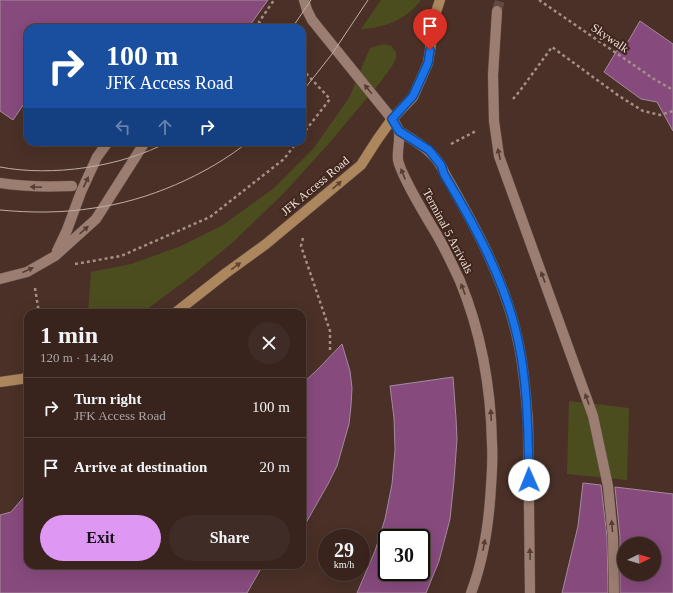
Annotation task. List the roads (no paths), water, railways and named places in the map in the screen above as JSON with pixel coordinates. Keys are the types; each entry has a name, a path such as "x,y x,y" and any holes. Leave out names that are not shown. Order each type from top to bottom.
{"street":[{"path":"304,0 312,20 392,119 399,131 429,150 441,165 444,174 474,224 502,287 518,339 523,366 528,422 530,593"},
{"name":"JFK Access Road","path":"180,309 266,244 361,165 392,119 413,96 428,63 436,12 440,0"},
{"path":"497,11 493,75 494,121 499,156 594,416 608,486 613,537 614,593"},
{"name":"Terminal 5 Arrivals","path":"399,131 398,160 411,190 448,256 460,282 470,308 478,337 486,377 491,410 492,445 490,504 482,556 471,593"},
{"path":"55,256 67,230 81,192 97,157 105,146"},
{"path":"0,279 27,272 55,256 96,219 142,146"},
{"path":"0,183 46,187 72,186"},
{"path":"0,382 24,379"}],"tunnel":[{"path":"497,11 500,0"}],"tram line":[{"path":"295,24 311,0"},
{"path":"306,87 332,54 368,0"},
{"path":"0,167 42,171 86,168 129,158 160,146"},
{"path":"0,210 23,212 59,212 114,205 176,185 214,165 243,146"}]}
